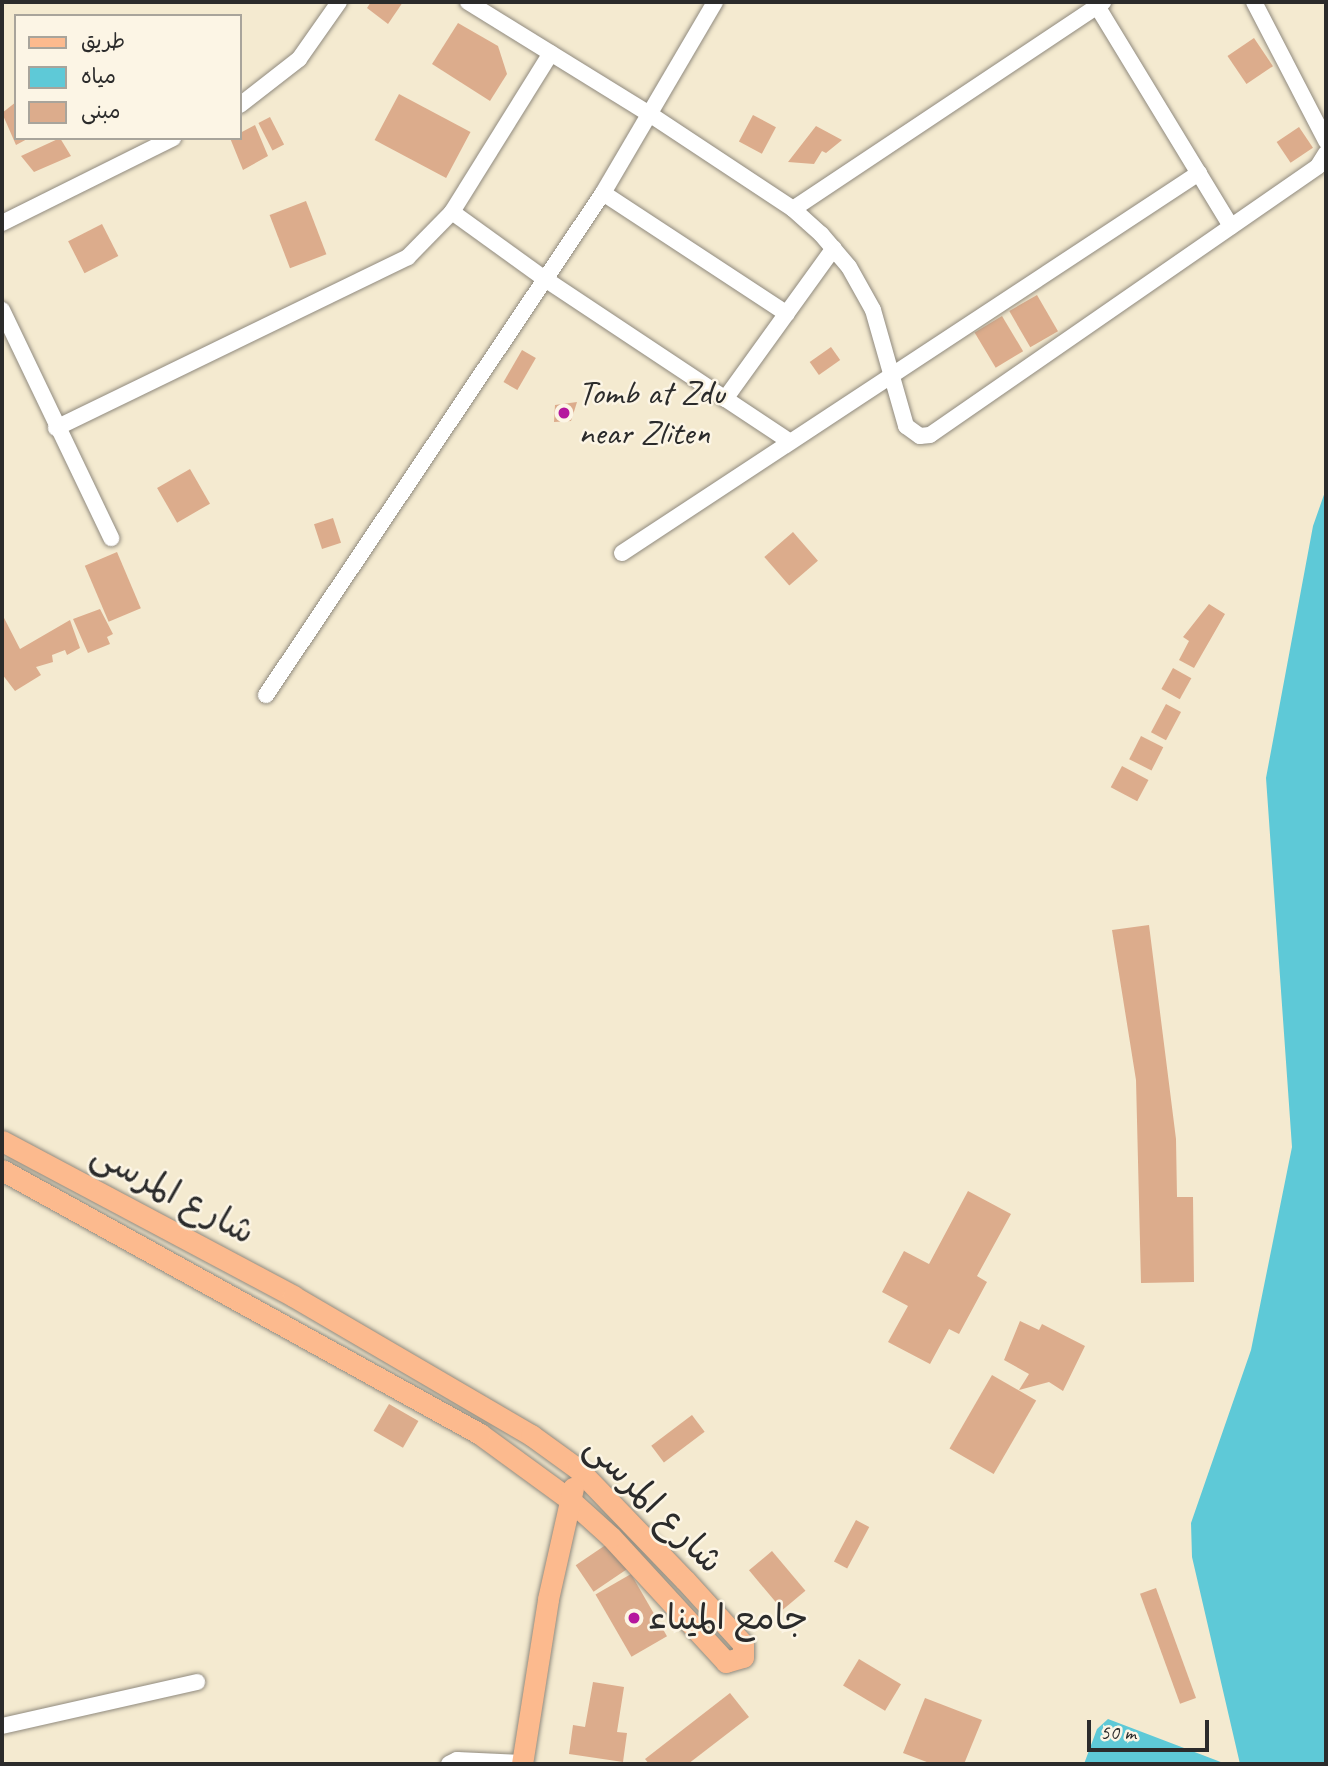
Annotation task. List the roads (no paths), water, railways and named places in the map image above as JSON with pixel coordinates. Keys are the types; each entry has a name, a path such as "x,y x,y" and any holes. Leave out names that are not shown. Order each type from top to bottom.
{"main road":[{"name":"شارع المرسى","path":"2,1141 140,1211 401,1356 578,1469 743,1644 745,1652 739,1661 726,1662 611,1537 569,1499 454,1418 2,1170"},
{"path":"522,1764 569,1499 578,1469"}],"street":[{"path":"242,103 299,59 339,2"},
{"path":"468,2 648,113 793,209 834,248 873,310 894,373 906,426 915,435 930,435 1318,166 1326,153"},
{"path":"266,695 603,193 715,2"},
{"path":"1254,2 1326,141"},
{"path":"793,209 1100,4 1231,226"},
{"path":"56,428 391,269 424,244 452,212 551,53"},
{"path":"2,223 169,140"},
{"path":"622,553 1199,173"},
{"path":"603,193 787,314"},
{"path":"452,212 545,279 790,442"},
{"path":"725,400 834,248"},
{"path":"2,310 56,428 111,538"},
{"path":"2,1726 197,1682"},
{"path":"449,1764 457,1760 522,1764"}],"water":[{"path":"1326,489 1326,1764 1240,1764 1192,1557 1191,1523 1251,1350 1292,1147 1266,778 1313,526"},
{"path":"1108,1719 1226,1764 1084,1764 1097,1729"}],"place":[{"name":"Tomb at Zdu near Zliten","path":"564,413"},
{"name":"جامع الميناء","path":"634,1618"}]}
